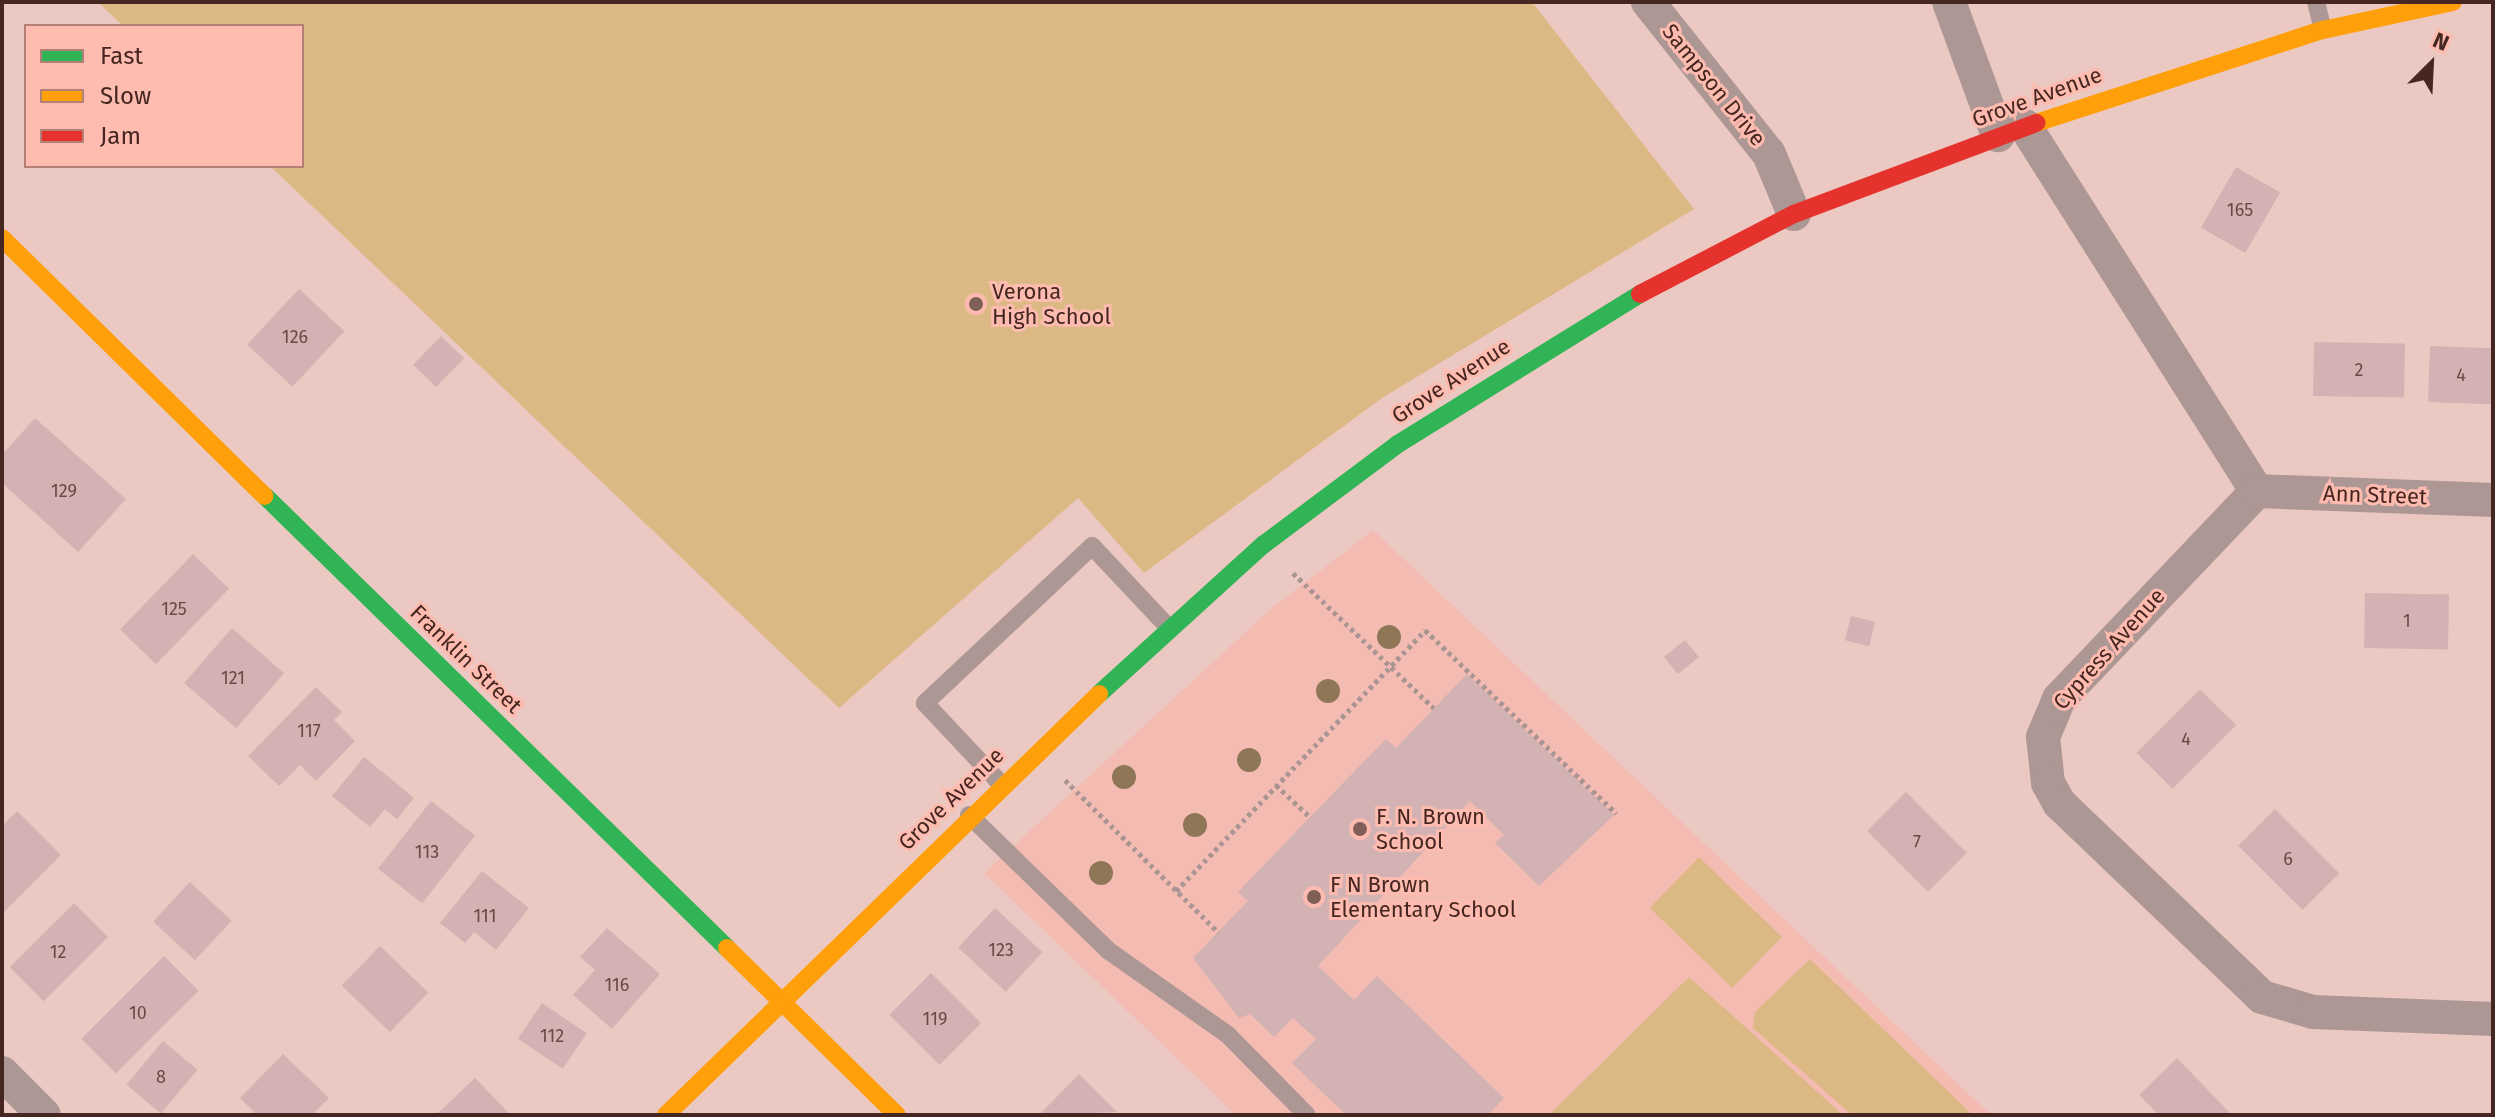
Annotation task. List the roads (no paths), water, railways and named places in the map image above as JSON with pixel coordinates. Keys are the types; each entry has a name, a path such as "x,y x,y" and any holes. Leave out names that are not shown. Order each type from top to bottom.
{"street":[{"name":"Sampson Drive","path":"1648,2 1769,154 1794,214"},
{"path":"1949,2 2011,131 2257,491"},
{"name":"Grove Avenue","path":"666,1115 1001,784 1168,627 1263,545 1398,444 1584,324 1794,214 2011,131 2323,30 2453,2"},
{"name":"Franklin Street","path":"2,238 897,1115"},
{"name":"Ann Street","path":"2257,491 2493,500"},
{"name":"Cypress Avenue","path":"2257,491 2059,699 2043,737 2048,783 2059,803 2262,997 2313,1012 2493,1019"},
{"path":"2,1073 44,1115"}],"lane":[{"path":"2316,2 2323,30"},
{"path":"1001,784 925,703 947,682 1092,546 1168,627"},
{"path":"969,815 1109,951 1228,1035 1307,1115"}],"place":[{"name":"Verona High School","path":"976,304"},
{"name":"F. N. Brown School","path":"1360,829"},
{"name":"F N Brown Elementary School","path":"1314,897"}]}
